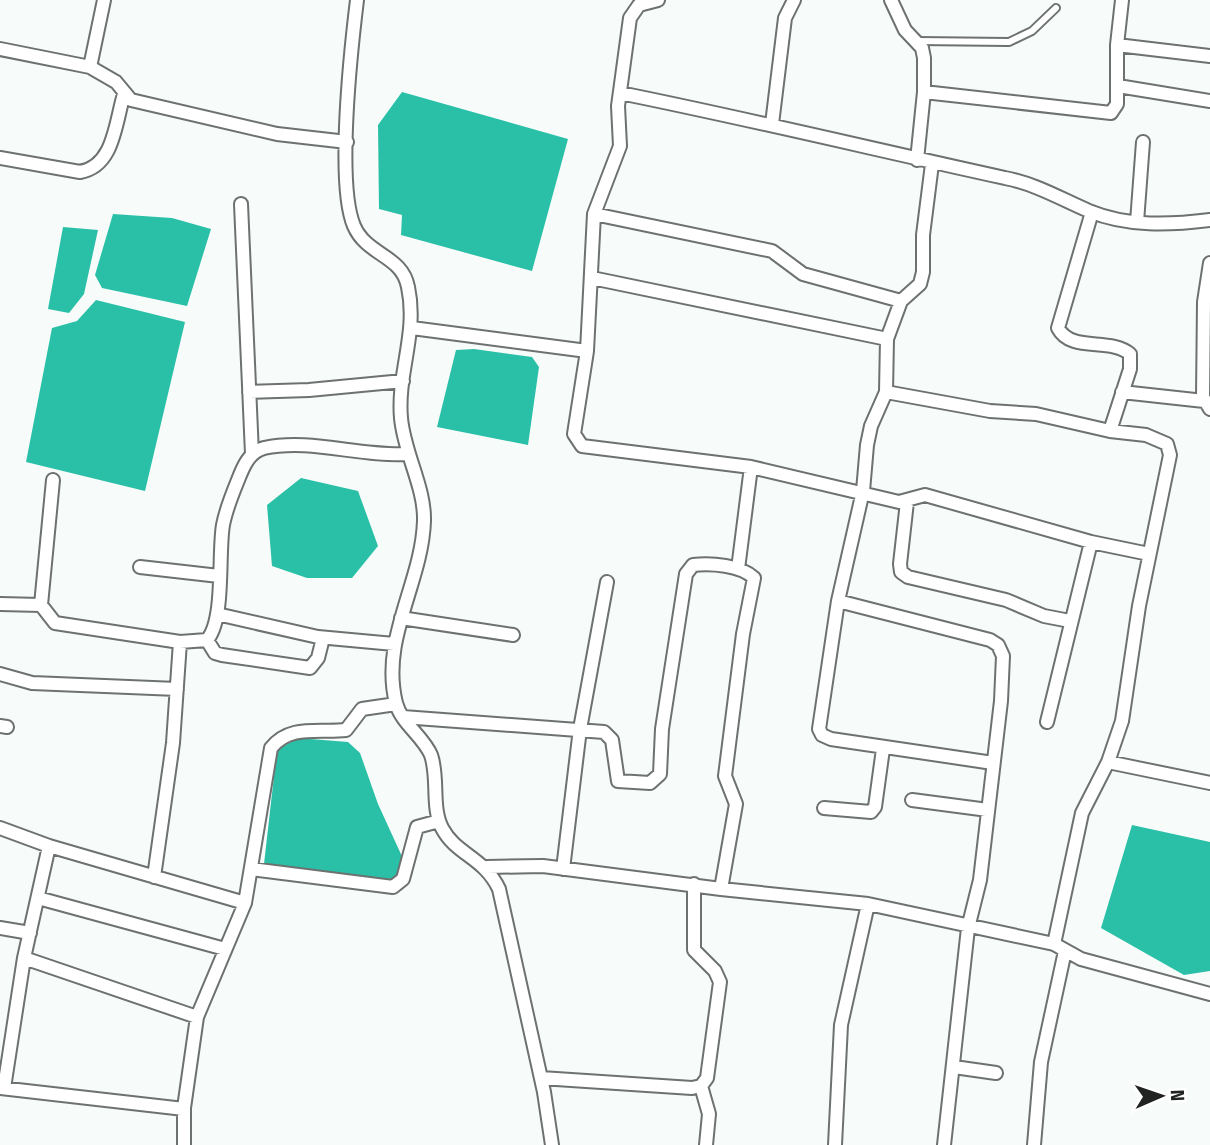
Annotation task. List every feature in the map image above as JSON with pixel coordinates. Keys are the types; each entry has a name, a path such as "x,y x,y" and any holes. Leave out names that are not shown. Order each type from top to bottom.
{"street":[{"path":"90,67 104,0"},
{"path":"357,0 347,142 348,204 354,226 366,247 388,258 404,274 412,328 401,416 424,522 394,644 396,704 430,753 436,770 439,821 453,843 487,867 499,888 541,1077 552,1145"},
{"path":"658,0 633,2 620,93 621,146 594,215 587,351 574,433 582,446 751,467 907,502"},
{"path":"772,124 785,18 794,0"},
{"path":"891,0 905,30 917,41 924,58 924,92 917,160"},
{"path":"924,92 1111,113 1117,104 1116,45 1122,0"},
{"path":"1116,45 1210,56"},
{"path":"0,49 90,67 116,82 131,100 277,134 347,142"},
{"path":"1118,86 1210,102"},
{"path":"620,93 772,124 932,164 1028,183 1092,212 1155,226 1210,220"},
{"path":"0,158 80,172 92,170 105,158 124,94"},
{"path":"1137,222 1143,142"},
{"path":"932,164 920,284 901,300 887,339 886,393 871,426 863,491 838,601 819,729 822,735 831,739 883,749 993,763"},
{"path":"241,204 252,454"},
{"path":"1092,212 1058,328 1062,335 1074,341 1117,348 1130,354 1130,369 1110,431"},
{"path":"594,215 772,251 803,274 901,300"},
{"path":"1122,393 1207,405 1204,302 1210,263"},
{"path":"592,278 887,339"},
{"path":"412,328 587,351"},
{"path":"249,392 309,390 404,381"},
{"path":"886,393 990,411 1037,414 1159,439 1167,444 1170,455 1149,554 1122,720 1108,762 1082,813 1041,1062 1034,1145"},
{"path":"53,480 41,605 55,623 180,642 207,640 214,634 227,506 243,467 252,454 263,449 318,446 376,455 408,454"},
{"path":"738,569 751,467"},
{"path":"1070,621 1044,617 1006,600 908,577 901,572 907,502 918,494 925,495 1091,541 1149,554"},
{"path":"1047,722 1091,541"},
{"path":"403,717 580,729 609,734 618,781 650,783 658,779 662,729 686,574 693,565 738,569 754,578 754,589 743,634 731,718 725,776 736,804 721,889"},
{"path":"140,567 219,576"},
{"path":"563,869 580,729 607,582"},
{"path":"838,601 990,640 998,645 1003,656 1002,690 988,810 979,880 968,928 944,1145"},
{"path":"0,604 41,605"},
{"path":"217,614 323,638 394,644"},
{"path":"401,618 513,635"},
{"path":"207,640 215,653 222,655 310,668 318,658 323,638"},
{"path":"154,877 172,753 180,642"},
{"path":"0,674 32,683 177,689"},
{"path":"184,1145 184,1109 197,1017 245,903 266,765 271,748 280,737 293,732 346,730 362,709 396,704"},
{"path":"824,808 871,812 875,807 883,749"},
{"path":"1108,762 1210,783"},
{"path":"912,800 988,810"},
{"path":"251,869 393,887 403,879 417,827 439,821"},
{"path":"0,828 49,846 245,903"},
{"path":"49,846 24,958 2,1088 143,1102 184,1109"},
{"path":"487,867 543,866 721,889 868,904 926,914 968,928 1060,948 1081,959 1210,994"},
{"path":"541,1077 692,1088 701,1086 707,1078 720,982 715,971 694,950 694,884"},
{"path":"38,898 225,949"},
{"path":"835,1145 841,1025 868,904"},
{"path":"0,928 30,933"},
{"path":"24,958 197,1017"},
{"path":"954,1067 996,1073"},
{"path":"701,1086 709,1114 706,1145"}],"lane":[{"path":"917,41 1009,42 1032,31 1056,8"}],"shaded area":[{"path":"402,92 568,139 532,271 401,235 402,215 379,209 378,125"},
{"path":"113,214 172,218 211,229 187,306 102,288 95,275"},
{"path":"63,227 98,230 84,294 69,313 48,309"},
{"path":"96,300 185,322 145,491 26,462 52,328 77,321"},
{"path":"474,349 532,357 539,367 528,445 437,427 456,350"},
{"path":"301,478 358,491 378,546 352,578 307,578 272,566 267,505"},
{"path":"298,738 348,742 360,753 378,804 405,863 396,882 264,864 277,750"},
{"path":"1132,825 1210,842 1210,971 1184,975 1101,928"}]}
